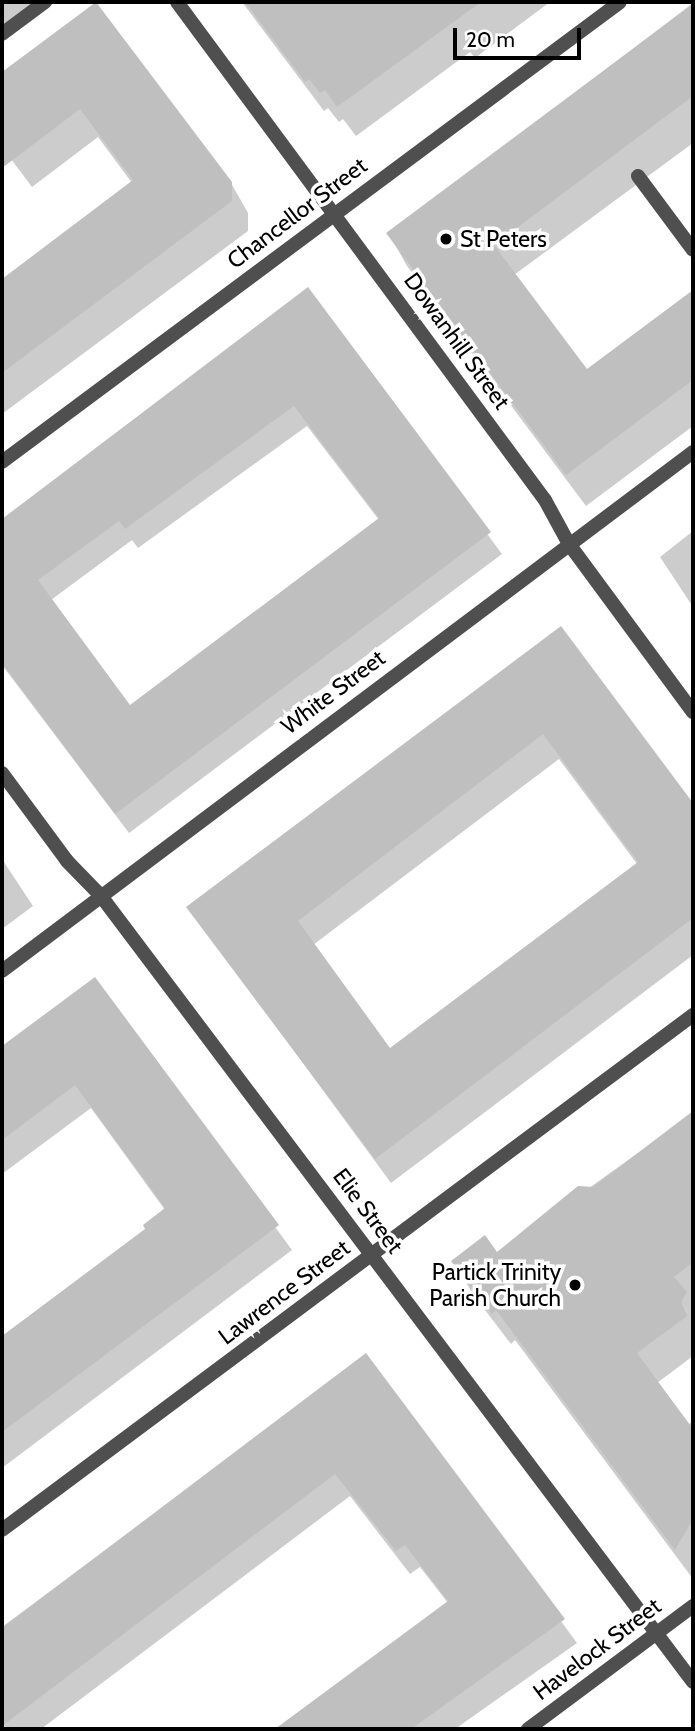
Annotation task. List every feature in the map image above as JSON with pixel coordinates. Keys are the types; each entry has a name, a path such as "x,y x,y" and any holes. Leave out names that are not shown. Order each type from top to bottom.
{"street":[{"path":"2,34 45,2"},
{"name":"Dowanhill Street","path":"177,2 545,500 569,544 693,712"},
{"name":"Chancellor Street","path":"2,462 620,2"},
{"path":"638,176 693,250"},
{"name":"White Street","path":"2,971 693,452"},
{"name":"Elie Street","path":"2,772 67,861 101,896 693,1682"},
{"name":"Lawrence Street","path":"2,1530 693,1015"},
{"name":"Havelock Street","path":"528,1729 693,1606"}],"building":[{"path":"96,2 232,182 232,201 2,373 2,279 133,180 80,109 2,168 2,72"},
{"path":"245,2 481,2 337,107 325,90 320,93 309,79 305,82"},
{"name":"St Peters","path":"693,4 693,96 494,245 587,369 693,290 693,380 566,475 386,233"},
{"path":"308,287 491,532 115,814 2,663 2,519","holes":["294,406 379,518 130,705 38,580 119,521 125,529"]},
{"path":"561,626 693,803 693,918 375,1159 186,907","holes":["543,734 638,862 390,1048 298,921"]},
{"path":"95,977 279,1225 2,1432 2,1336 145,1229 143,1225 165,1208 75,1085 2,1140 2,1046"},
{"name":"Partick Trinity Parish Church","path":"693,1111 693,1262 674,1277 687,1292 681,1302 687,1316 637,1353 693,1429 693,1519 675,1550 496,1310 492,1314 451,1261 485,1235 497,1252 578,1186 593,1187"},
{"path":"366,1353 565,1619 411,1729 275,1729 448,1601 405,1545 396,1551 335,1474 2,1726 2,1628"}],"place":[{"name":"St Peters","path":"446,239"},
{"name":"Partick Trinity Parish Church","path":"575,1285"}]}
